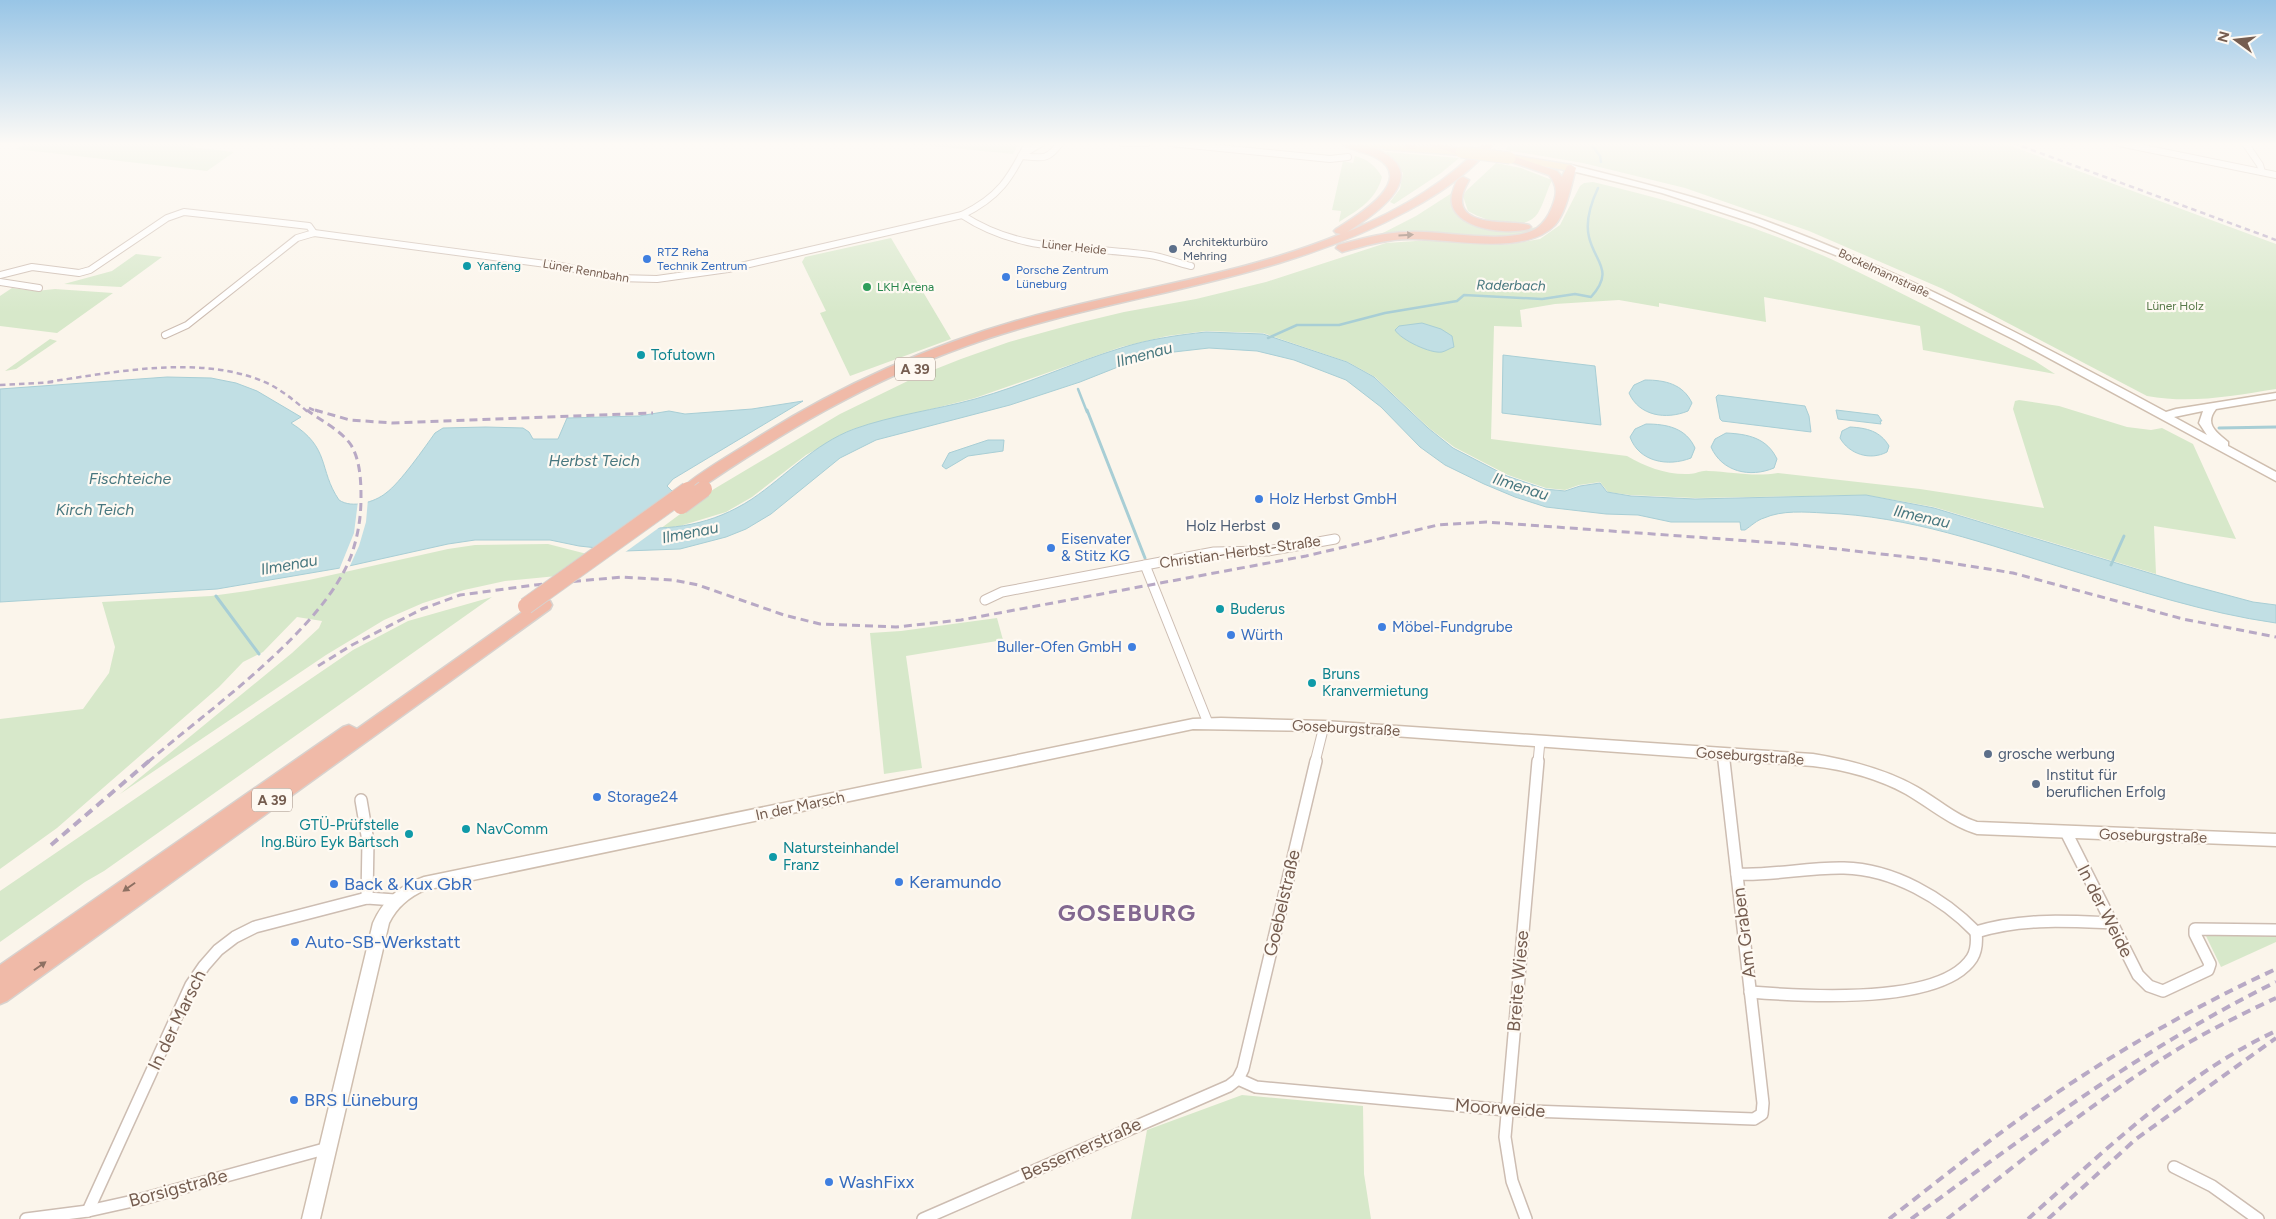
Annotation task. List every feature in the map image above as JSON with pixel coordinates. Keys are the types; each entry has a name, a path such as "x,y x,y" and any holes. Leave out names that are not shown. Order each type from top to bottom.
{"highway":[{"path":"1277,262 1352,224 1384,200"},
{"name":"A 39","path":"0,994 535,606 688,490 754,445 808,413 868,382 950,347 1001,329 1065,311 1202,281 1277,262 1355,234 1404,210 1419,200"},
{"name":"A 39","path":"0,977 704,489 766,447 832,408 911,370 1039,325 1119,305 1234,281 1283,268 1341,248 1413,214 1434,200"},
{"path":"1456,200 1458,206 1471,219 1495,227 1522,228 1539,223 1555,210"},
{"path":"1341,248 1382,238 1410,235 1482,239 1519,238 1533,234 1551,222 1559,200"}],"street":[{"name":"Lüner Rennbahn","path":"0,275 32,267 79,273 90,270 166,218 184,212 310,226 314,233 561,266 617,278 657,279 738,267 962,215 980,207 989,200"},
{"name":"Bockelmannstraße","path":"1694,200 1819,244 1961,309 2276,477"},
{"name":"Lüner Heide","path":"962,215 986,231 1004,237 1069,248 1152,255 1191,266"},
{"path":"165,335 186,326 297,238 314,233"},
{"path":"0,282 39,288"},
{"path":"2125,396 2160,406 2192,409"},
{"path":"2164,417 2176,412 2192,409 2276,396"},
{"path":"2212,406 2203,417 2205,425 2244,460"},
{"name":"Christian-Herbst-Straße","path":"985,600 1002,592 1214,552 1268,551 1335,539"},
{"name":"Christian-Herbst-Straße","path":"1145,565 1208,723"},
{"name":"Goseburgstraße","path":"1208,723 1324,726 1723,753 1851,766 1886,778 1906,788 1963,825 2012,830 2276,840"},
{"name":"In der Marsch","path":"311,1219 381,923 395,900 408,890 424,884 1193,724 1208,723"},
{"name":"Goebelstraße","path":"1238,1079 1244,1069 1324,726"},
{"name":"Breite Wiese","path":"1526,1219 1512,1181 1507,1158 1506,1110 1540,741"},
{"name":"Am Graben","path":"1723,753 1763,1103 1762,1114"},
{"path":"361,800 368,841 367,898"},
{"name":"In der Weide","path":"2066,832 2138,975 2149,986 2163,991 2208,970 2210,964 2195,934 2195,928 2276,930"},
{"path":"1737,874 1753,876 1846,868 1871,872 1897,880 1947,905 1964,918 1976,932 1977,946 1971,960 1960,971 1944,979 1915,988 1830,997 1750,992"},
{"name":"In der Marsch","path":"88,1211 191,985 200,969 214,954 228,942 255,927 367,898 395,900"},
{"path":"1976,932 1997,924 2033,919 2112,924"},
{"name":"Moorweide","path":"1238,1079 1256,1087 1506,1110 1754,1118 1762,1114"},
{"name":"Bessemerstraße","path":"923,1219 1229,1086 1238,1079"},
{"name":"Borsigstraße","path":"26,1219 88,1211 142,1199 328,1148"},
{"path":"2174,1167 2212,1186 2258,1219"}],"green space":[{"path":"1334,200 1369,200 1339,222 1341,211 1332,210"},
{"path":"1392,200 1400,200 1394,204 1390,202"},
{"path":"1441,200 1453,200 1454,207 1458,212 1510,231 1539,227 1517,235 1501,237 1377,236 1416,216"},
{"path":"1464,200 1544,200 1538,213 1524,223 1504,224 1494,222 1468,211"},
{"path":"1573,200 1664,200 1714,215 1773,235 1831,259 2035,361 2055,374 1923,350 1920,326 1764,297 1766,322 1659,303 1659,307 1619,300 1555,304 1520,310 1522,327 1494,326 1491,439 1627,456 1649,467 1681,474 1706,471 1751,474 1778,473 1920,489 2044,508 2013,409 2015,401 2019,400 2059,406 2127,427 2151,430 2162,428 2193,444 2236,539 2154,526 2156,574 1934,507 1866,495 1695,498 1630,495 1608,492 1600,482 1579,485 1565,490 1546,488 1508,475 1454,447 1429,428 1375,377 1348,362 1263,333 1206,331 1167,336 1121,347 975,398 853,429 806,455 752,497 726,512 680,526 660,529 714,489 840,414 918,376 1009,342 1124,312 1196,299 1266,282 1386,243 1431,240 1505,245 1540,239 1560,225"},
{"name":"Lüner Holz","path":"1719,200 2157,200 2276,244 2276,389 2196,399 2147,396 1943,289 1809,231"},
{"name":"LKH Arena","path":"891,238 951,339 850,376 820,313 826,311 802,262 805,257"},
{"path":"136,254 162,257 121,287 64,284 112,271"},
{"path":"12,288 36,291 55,289 113,293 57,333 0,326 0,296"},
{"path":"50,339 57,341 16,369 5,371"},
{"path":"548,544 587,554 557,576 505,581 464,590 423,603 384,620 326,655 120,794 292,653 319,628 322,621 297,617 263,652 243,662 219,687 57,828 0,869 0,719 83,709 109,673 115,647 102,602 211,596 247,591 475,545"},
{"path":"492,597 104,871 85,882 0,942 0,891 353,650 408,621"},
{"path":"997,618 1003,640 906,656 922,768 884,774 870,633 901,631"},
{"path":"2206,936 2276,936 2276,942 2221,967"},
{"path":"1242,1095 1363,1106 1364,1174 1371,1219 1131,1219 1147,1130"}],"water":[{"path":"1422,323 1441,329 1452,336 1454,347 1442,352 1424,349 1403,338 1395,330 1399,326"},
{"name":"Fischteiche","path":"1206,332 1263,334 1347,362 1374,377 1428,428 1453,448 1507,476 1545,489 1565,491 1580,486 1600,483 1607,492 1631,496 1695,499 1866,495 1934,508 2186,584 2253,602 2276,605 2276,623 2249,619 2171,600 1977,541 1917,525 1856,515 1786,513 1771,515 1761,519 1745,530 1741,530 1740,522 1671,522 1638,515 1606,514 1546,507 1515,497 1445,465 1420,447 1381,407 1346,380 1294,360 1257,351 1209,348 1165,353 1133,361 1080,382 1010,405 876,440 840,458 771,514 746,529 726,537 680,549 625,551 579,546 550,540 475,540 448,544 340,568 217,589 0,602 0,389 167,377 211,378 236,383 257,391 301,417 291,423 304,432 318,450 328,478 339,500 350,504 370,502 392,488 435,433 443,428 523,428 529,432 533,439 558,439 567,418 639,416 669,411 685,414 752,409 803,401 673,479 667,486 674,493 626,527 659,528 676,527 707,520 737,508 765,490 826,443 854,429 994,393 1132,345"},
{"path":"1503,355 1595,366 1601,425 1502,413"},
{"path":"1645,380 1666,382 1684,391 1692,403 1688,411 1680,414 1662,415 1654,414 1639,407 1629,393 1634,385"},
{"path":"1718,395 1805,406 1809,416 1811,432 1722,421 1716,397"},
{"path":"1836,410 1878,415 1882,421 1880,421 1881,424 1838,419"},
{"path":"1646,424 1668,426 1681,432 1691,441 1695,448 1691,458 1682,461 1664,462 1647,457 1640,452 1630,437 1635,429"},
{"path":"1850,427 1867,429 1882,437 1889,446 1887,452 1880,455 1867,456 1854,452 1840,438 1842,431"},
{"path":"1726,433 1756,438 1768,446 1777,459 1774,468 1765,471 1746,472 1738,471 1722,462 1711,447 1715,439"},
{"path":"988,440 1004,440 1003,451 968,456 946,469 942,466 949,453"}],"pier":[{"path":"368,499 366,522 359,546 349,568 339,570 354,533 358,501"},
{"path":"632,525 660,527 624,553 595,550"}],"waterway":[{"name":"Raderbach","path":"1268,338 1297,325 1339,325 1385,313 1457,301 1464,295 1542,299 1575,294 1591,297 1602,280 1601,267 1588,231 1589,212 1593,200"},
{"path":"1078,389 1087,412"},
{"path":"1087,410 1145,558"},
{"path":"2219,428 2276,427"},
{"path":"2111,565 2124,536"},
{"path":"216,596 259,654"}],"railway":[{"path":"2167,200 2276,240"},
{"path":"48,382 131,370 190,367 219,370 246,375 271,385 308,412"},
{"path":"0,385 55,382"},
{"path":"309,408 318,412"},
{"path":"148,762 262,667 290,640 316,612 337,584 351,556 360,520 361,505 360,477 356,457 351,445 342,435 307,410"},
{"path":"315,410 350,420 392,423 653,413"},
{"path":"318,666 352,645 422,609 460,595 535,585 622,577 673,580 698,585 784,615 820,624 896,627 961,620 1306,556 1438,525 1486,522 1792,544 1926,559 2013,573 2183,619 2276,637"},
{"path":"51,845 149,761"},
{"path":"1889,1219 2004,1130 2082,1076 2177,1019 2276,969"},
{"path":"1911,1219 2044,1123 2134,1063 2227,1007 2276,982"},
{"path":"1947,1219 2064,1127 2125,1083 2188,1043 2276,998"},
{"path":"2028,1219 2115,1142 2177,1092 2242,1048 2276,1031"},
{"path":"2048,1219 2136,1139 2276,1038"}],"place":[{"name":"Architekturbüro Mehring","path":"1173,249"},
{"name":"RTZ Reha Technik Zentrum","path":"647,259"},
{"name":"Yanfeng","path":"467,266"},
{"name":"Porsche Zentrum Lüneburg","path":"1006,277"},
{"name":"LKH Arena","path":"867,287"},
{"name":"Tofutown","path":"641,355"},
{"name":"Holz Herbst GmbH","path":"1259,499"},
{"name":"Holz Herbst","path":"1276,526"},
{"name":"Eisenvater & Stitz KG","path":"1051,548"},
{"name":"Buderus","path":"1220,609"},
{"name":"Möbel-Fundgrube","path":"1382,627"},
{"name":"Würth","path":"1231,635"},
{"name":"Buller-Ofen GmbH","path":"1132,647"},
{"name":"Bruns Kranvermietung","path":"1312,683"},
{"name":"grosche werbung","path":"1988,754"},
{"name":"Institut für beruflichen Erfolg","path":"2036,784"},
{"name":"Storage24","path":"597,797"},
{"name":"NavComm","path":"466,829"},
{"name":"GTÜ-Prüfstelle Ing.Büro Eyk Bartsch","path":"409,834"},
{"name":"Natursteinhandel Franz","path":"773,857"},
{"name":"Keramundo","path":"899,882"},
{"name":"Back & Kux GbR","path":"334,884"},
{"name":"Auto-SB-Werkstatt","path":"295,942"},
{"name":"BRS Lüneburg","path":"294,1100"},
{"name":"WashFixx","path":"829,1182"}],"district":[{"name":"GOSEBURG","path":"1127,913"}],"water label":[{"name":"Ilmenau","path":"1144,354"},
{"name":"Herbst Teich","path":"594,460"},
{"name":"Ilmenau","path":"1521,486"},
{"name":"Kirch Teich","path":"95,509"},
{"name":"Ilmenau","path":"1922,516"},
{"name":"Ilmenau","path":"690,532"},
{"name":"Ilmenau","path":"289,564"}]}
